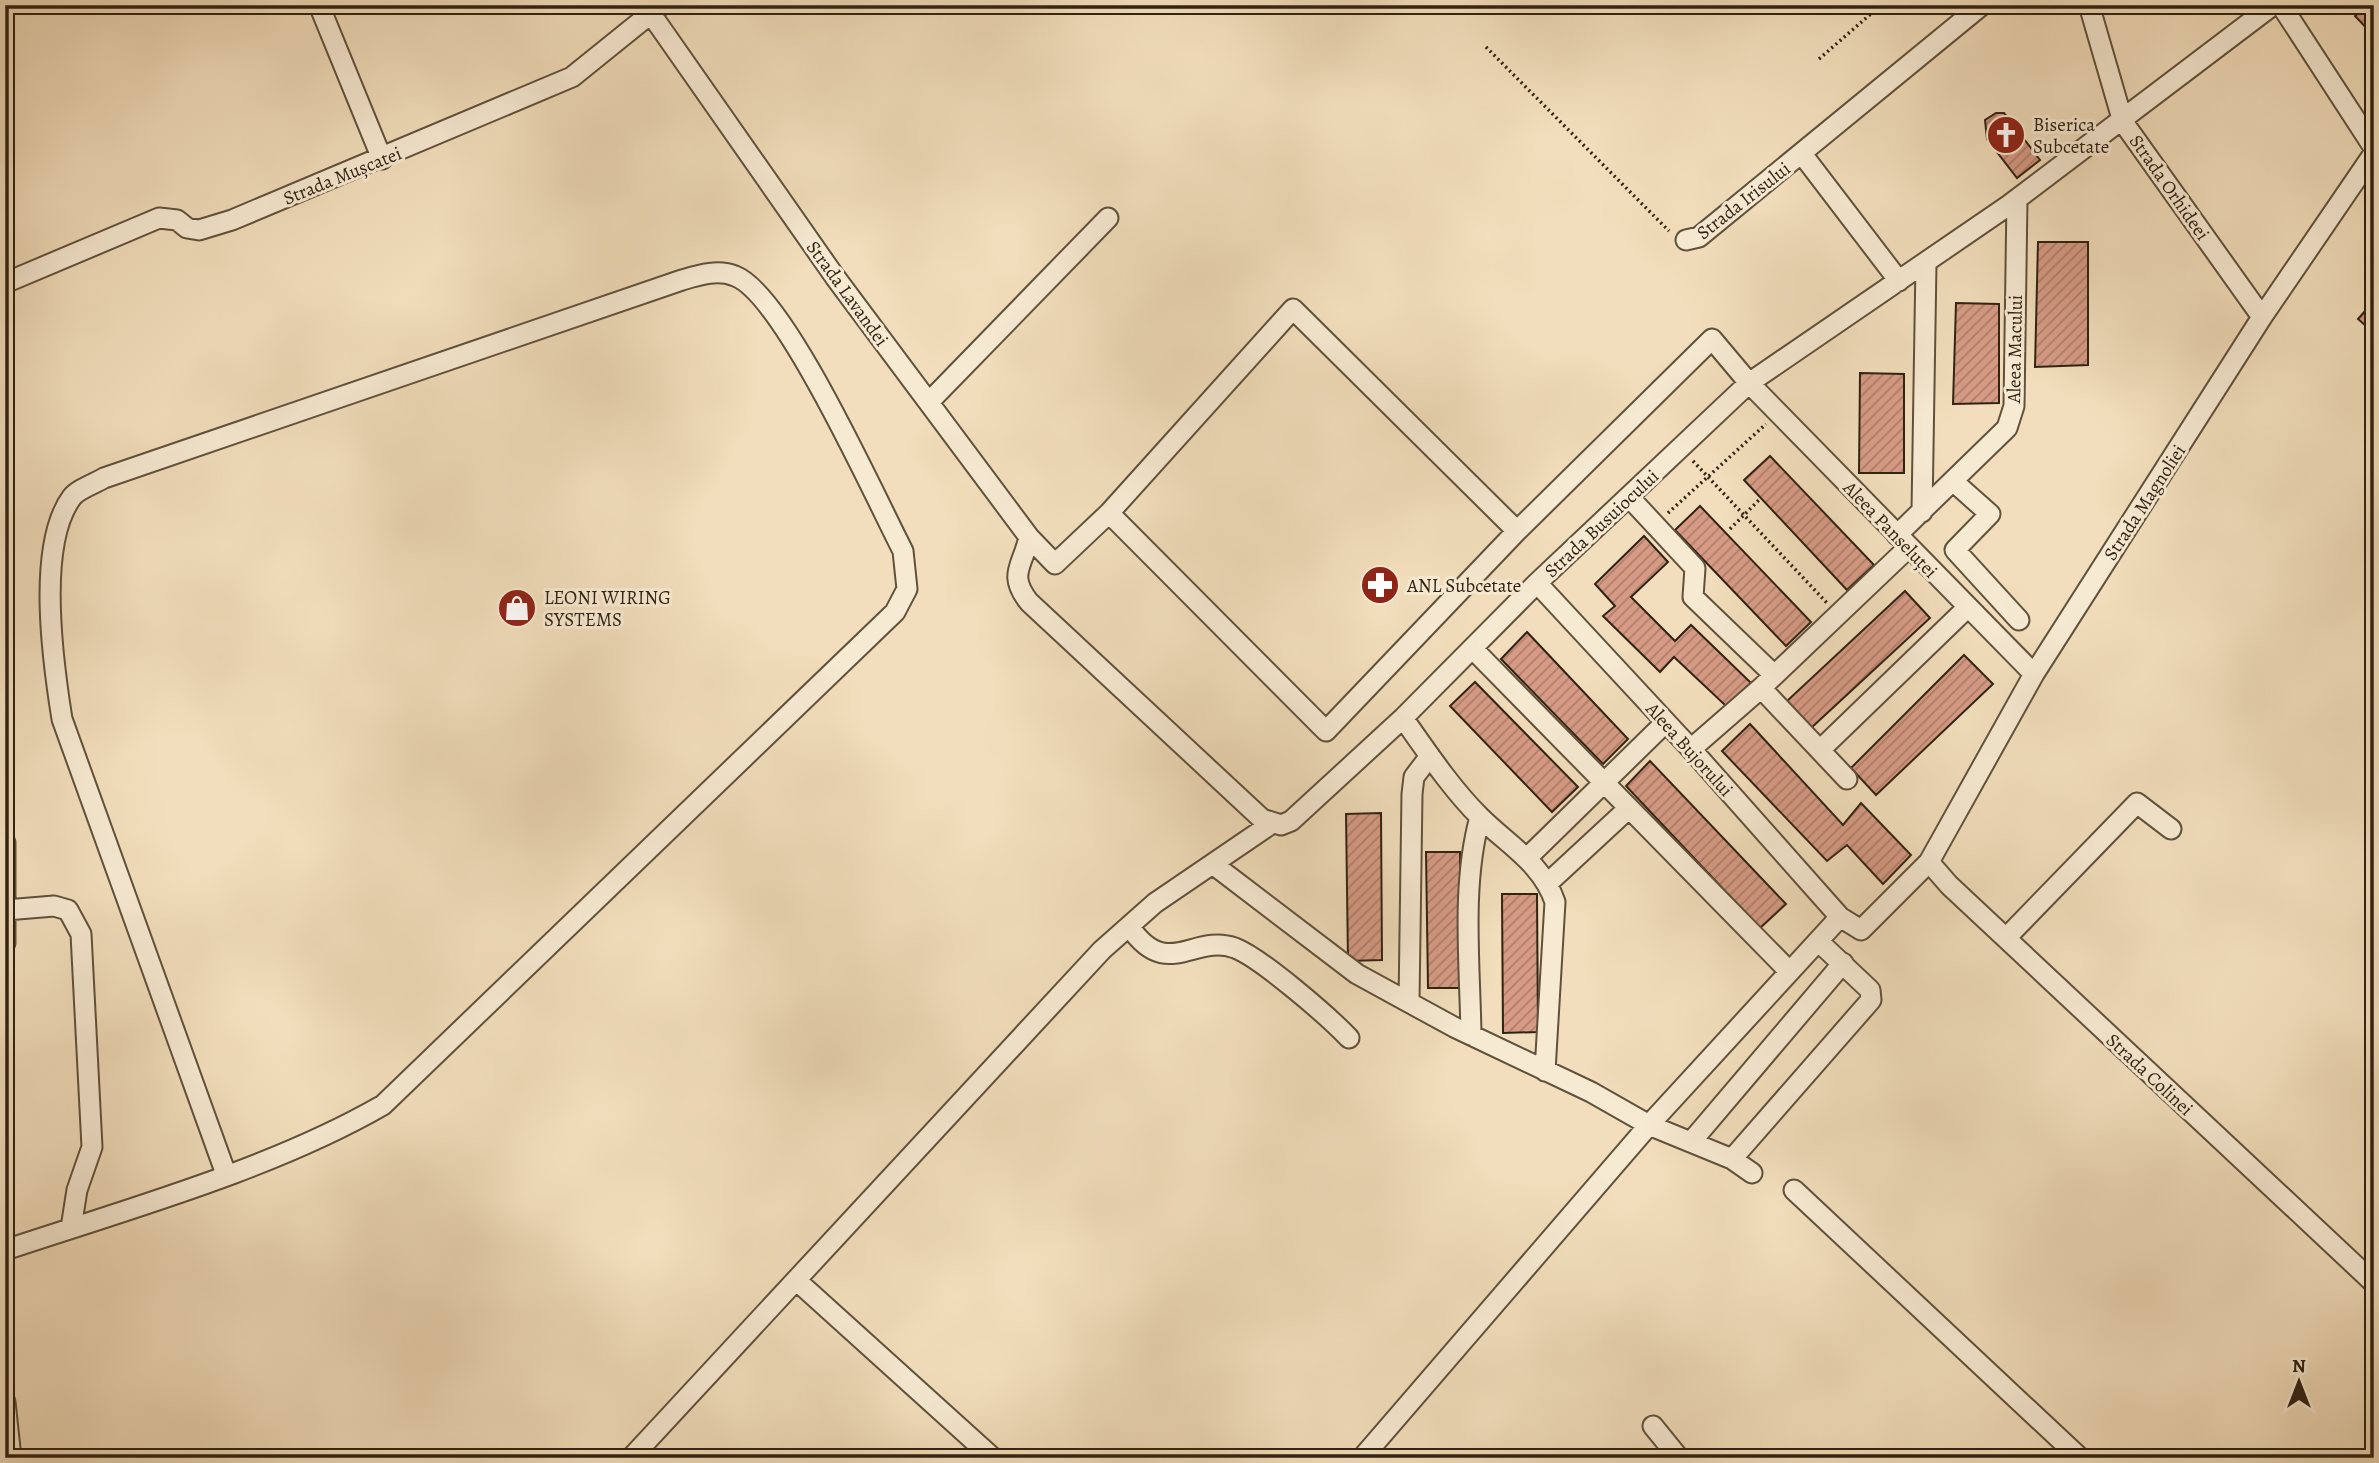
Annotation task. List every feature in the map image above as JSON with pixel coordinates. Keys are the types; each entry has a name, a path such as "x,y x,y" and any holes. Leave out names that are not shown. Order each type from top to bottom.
{"street":[{"path":"318,5 382,159"},
{"name":"Strada Irisului","path":"1686,240 1699,237 1982,5"},
{"name":"Strada Orhideei","path":"2089,5 2123,122 2262,317"},
{"name":"Strada Busuiocului","path":"631,1458 1102,950 1129,926 1156,903 1271,824 1281,825 1302,814 1403,718 1537,583 1749,383 2017,199 2123,122 2273,5"},
{"path":"2281,5 2374,150"},
{"name":"Strada Mușcatei","path":"5,283 159,218 177,220 187,228 199,230 382,159 572,77 656,9"},
{"name":"Strada Lavandei","path":"656,9 835,276 1029,537 1055,564 1109,513"},
{"name":"Strada Magnoliei","path":"1840,916 1861,930 1929,862 2034,674 2262,317 2374,150"},
{"path":"1801,154 1899,281"},
{"name":"Aleea Macului","path":"1691,749 1768,682 1838,615 1903,541 1922,512 2007,428 2014,407 2017,199"},
{"path":"929,402 1108,218"},
{"path":"1922,512 1926,263"},
{"path":"5,1250 226,1174 336,1133 383,1105 895,612 907,589 903,551 794,341 760,293 735,276 708,273 682,280 104,478 73,495 60,519 52,572 51,645 62,719 226,1174"},
{"path":"1293,309 1517,531 1326,731 1109,513 1293,309"},
{"name":"Aleea Panseluței","path":"1517,531 1712,339 1749,383 2034,674"},
{"path":"1954,482 1990,513 1955,550 2019,620"},
{"path":"1629,497 1695,568 1693,597 1768,682 1820,750 1847,779"},
{"path":"1029,537 1018,564 1017,580 1030,602 1271,824"},
{"name":"Aleea Bujorului","path":"1537,583 1691,749 1840,916"},
{"path":"1820,750 1968,607"},
{"path":"1473,649 1789,971"},
{"path":"1403,718 1480,817 1527,858 1548,883 1555,902 1545,1072"},
{"path":"1527,858 1666,722"},
{"path":"1409,1002 1412,794 1414,778 1430,756"},
{"path":"2006,938 2137,803 2171,829"},
{"path":"1548,883 1629,808"},
{"path":"1471,1035 1469,874 1471,846 1480,817"},
{"path":"5,843 5,943"},
{"name":"Strada Colinei","path":"1929,862 2006,938 2374,1283"},
{"path":"1214,864 1357,974 1471,1035 1591,1092 1649,1125 1732,1159 1752,1174"},
{"path":"6,910 54,906 68,910 81,934 92,1147 77,1190 71,1228"},
{"path":"1362,1458 1649,1125 1840,916"},
{"path":"1129,926 1136,937 1165,954 1175,956 1214,944 1239,950 1349,1038"},
{"path":"1732,1159 1871,1000 1870,990 1818,941"},
{"path":"1691,1142 1843,963"},
{"path":"1794,1190 2080,1458"},
{"path":"796,1280 993,1458"},
{"path":"5,1402 11,1458"},
{"path":"1653,1426 1679,1458"}],"path":[{"path":"1819,59 1881,5"},
{"name":"Strada Irisului","path":"1486,47 1674,236 1686,240"},
{"path":"1656,524 1778,413"},
{"path":"1681,448 1838,615"},
{"path":"1730,529 1760,499"}],"building":[{"path":"2367,5 2374,5 2374,36 2355,16"},
{"path":"1996,113 2004,113 2040,160 2017,178 1987,139 1985,120"},
{"path":"2038,242 2088,242 2088,365 2035,367"},
{"path":"2374,301 2374,333 2358,319"},
{"path":"1956,303 1999,304 1999,403 1953,404"},
{"path":"1860,373 1904,374 1904,473 1859,473"},
{"path":"1770,456 1874,565 1847,590 1744,480"},
{"path":"1700,506 1811,622 1786,646 1675,530"},
{"path":"1644,536 1668,562 1631,597 1675,641 1691,625 1751,683 1726,706 1674,657 1660,672 1603,616 1615,606 1595,584"},
{"path":"1905,591 1930,618 1811,728 1787,701"},
{"path":"1527,632 1628,739 1603,764 1501,659"},
{"path":"1964,655 1993,684 1876,795 1851,768"},
{"path":"1475,682 1578,787 1552,812 1450,706"},
{"path":"1750,724 1843,825 1861,803 1911,855 1883,884 1847,845 1827,861 1722,751"},
{"path":"1650,761 1786,904 1760,928 1626,786"},
{"path":"1381,813 1382,960 1348,961 1346,814"},
{"path":"1426,852 1460,852 1462,988 1428,988"},
{"path":"1502,894 1537,894 1538,1032 1503,1033"}],"place":[{"name":"Biserica Subcetate","path":"2006,135"},
{"name":"ANL Subcetate","path":"1380,585"},
{"name":"LEONI WIRING SYSTEMS","path":"517,608"}]}
